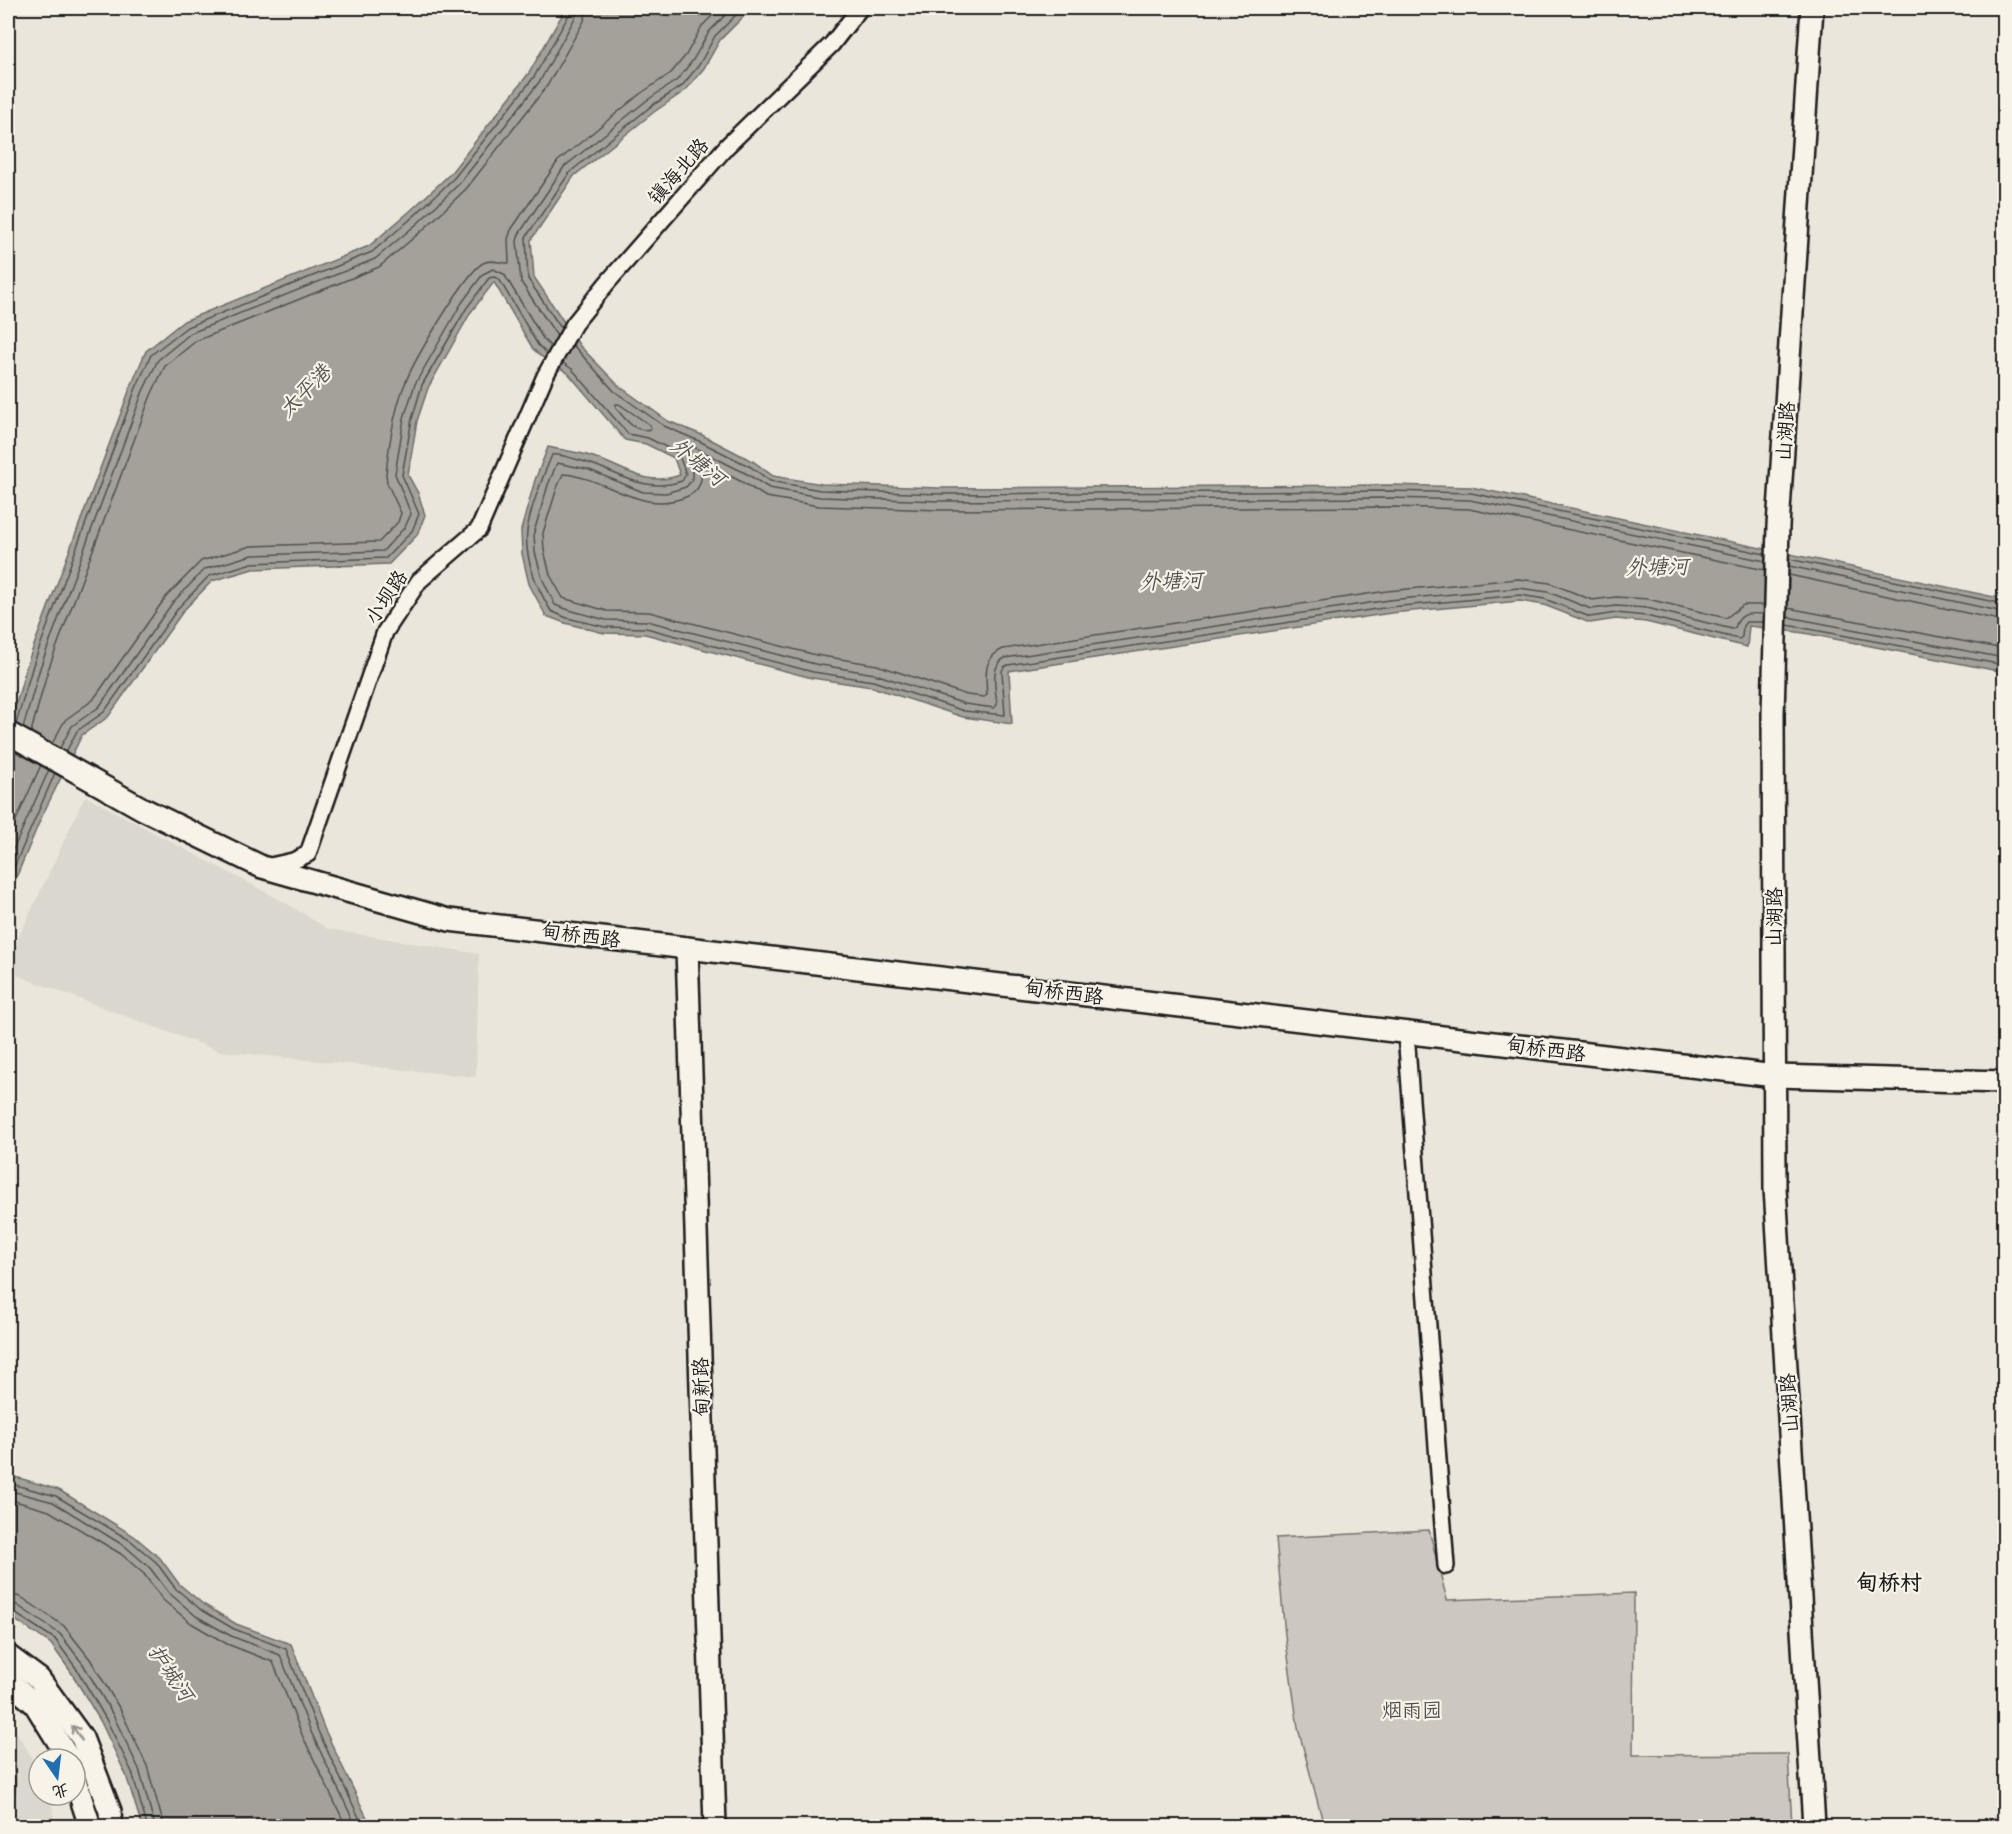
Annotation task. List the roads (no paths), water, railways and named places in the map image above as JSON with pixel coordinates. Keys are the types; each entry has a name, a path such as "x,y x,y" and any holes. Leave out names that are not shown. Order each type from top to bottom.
{"street":[{"name":"镇海北路","path":"545,376 574,324 607,284 727,146 832,44 860,8"},
{"name":"山湖路","path":"1812,8 1778,526 1773,714 1775,1188 1814,1827"},
{"name":"小坝路","path":"262,867 293,861 308,854 385,632 418,581 479,529 545,376"},
{"name":"甸桥西路","path":"8,733 142,809 262,867 449,920 1775,1076 2004,1082"},
{"name":"甸新路","path":"687,948 715,1827"},
{"path":"1406,1033 1446,1566"},
{"path":"8,1656 39,1679 82,1738 110,1811 111,1827"},
{"path":"8,1681 35,1704 62,1747"},
{"path":"84,1807 90,1827"}],"water":[{"path":"566,8 752,8 720,40 704,68 686,90 654,112 574,176 531,240 534,277 580,346 619,386 668,421 702,435 754,462 773,476 822,484 940,488 1390,485 1471,487 2004,599 2004,672 1804,633 1749,626 1747,647 1646,622 1616,619 1590,623 1544,605 1520,601 1391,613 1009,671 1012,724 963,717 872,687 812,678 645,634 604,633 565,623 546,616 529,584 522,554 521,530 535,480 548,447 590,456 644,477 655,479 680,475 674,458 646,444 625,440 568,373 533,349 494,282 471,312 428,388 417,421 408,475 418,493 425,515 417,535 389,564 253,569 212,581 184,610 108,717 82,735 41,818 8,897 8,734 27,664 146,351 184,321 369,246 450,174 529,73"},
{"name":"护城河","path":"8,1477 59,1490 134,1536 160,1558 179,1584 203,1604 236,1624 291,1644 324,1728 369,1826 142,1826 126,1775 101,1722 71,1672 51,1644 8,1615"}],"district":[{"name":"甸桥村","path":"1889,1582"}],"water label":[{"name":"太平港","path":"305,391"},
{"name":"外塘河","path":"698,462"},
{"name":"外塘河","path":"1657,567"},
{"name":"外塘河","path":"1171,581"}],"park label":[{"name":"烟雨园","path":"1412,1710"}]}
